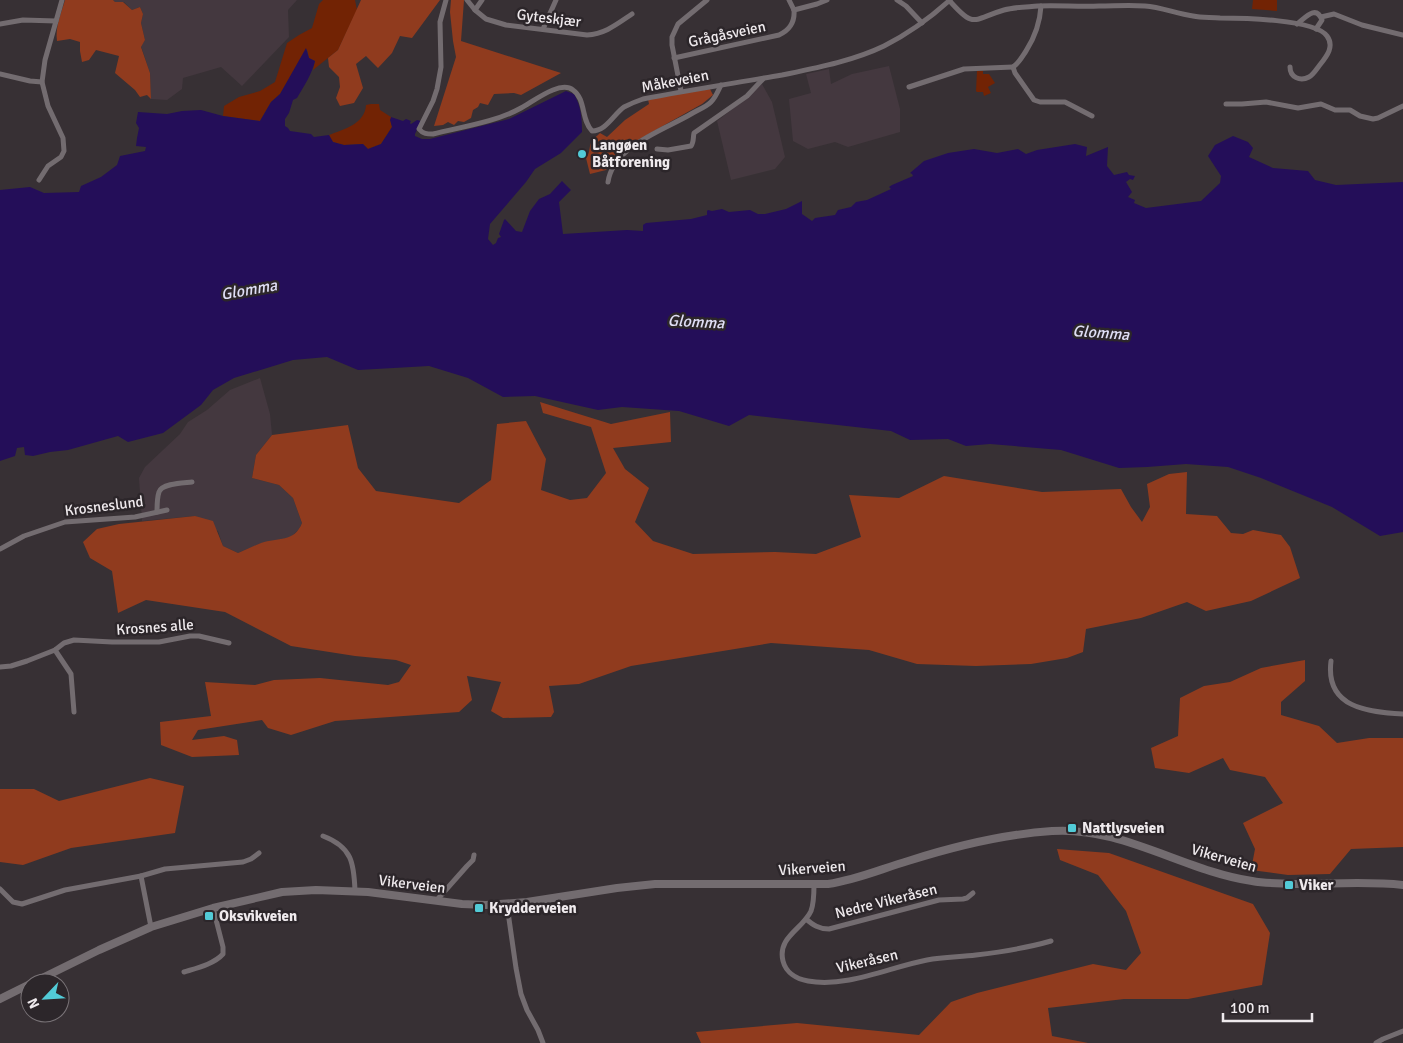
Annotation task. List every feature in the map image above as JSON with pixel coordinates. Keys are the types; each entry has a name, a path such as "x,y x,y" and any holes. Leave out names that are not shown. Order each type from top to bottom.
{"main road":[{"name":"Vikerveien","path":"51,973 106,946 151,927 213,908 282,892 316,890 355,891 473,905 507,905 655,884 828,884 850,880 929,854 982,842 1052,830 1083,830 1138,845 1204,868 1252,881 1284,884 1361,882 1403,885"},
{"name":"Vikerveien","path":"0,999 20,989"}],"street":[{"path":"39,180 48,166 61,157 64,150 61,131 51,115 42,82 45,60 62,0"},
{"name":"Måkeveien","path":"446,0 440,22 441,67 437,89 419,129 426,134 433,134 505,115 554,89 565,86 577,94 589,128 592,131 598,131 623,108 643,99 809,70 858,56 883,46 922,23 949,0"},
{"name":"Gyteskjær","path":"467,0 486,19 506,25 586,35 609,30 632,14"},
{"path":"475,10 482,0"},
{"path":"543,30 556,0"},
{"path":"681,92 672,37 678,24 707,0"},
{"path":"789,0 794,10 826,0"},
{"path":"898,0 922,23"},
{"path":"949,0 961,14 975,20 1005,10 1041,6 1147,6 1192,16 1268,19 1316,29 1327,36 1330,44 1329,51 1312,76 1298,79 1292,74 1290,67"},
{"path":"909,87 964,69 1013,67 1018,64 1035,36 1040,21 1041,6"},
{"name":"Grågåsveien","path":"674,58 779,35 792,24 794,10"},
{"path":"1297,24 1312,13 1317,13 1321,17"},
{"path":"1321,17 1329,15 1340,16 1362,25 1403,35"},
{"path":"1316,29 1321,17"},
{"path":"0,24 23,20 56,21"},
{"path":"1013,67 1015,74 1034,100 1040,102 1065,102 1092,116"},
{"path":"0,74 42,82"},
{"path":"657,149 668,150 691,146 694,133 747,96 763,78"},
{"path":"608,182 609,173 620,157 627,151 641,140 673,125 710,103 721,86"},
{"path":"1226,104 1266,102 1298,108 1321,104 1335,110 1350,110 1360,116 1373,119 1403,106"},
{"name":"Krosneslund","path":"157,512 160,488 166,485 192,482"},
{"name":"Krosneslund","path":"0,549 24,536 65,522 135,517 167,510"},
{"name":"Krosnes alle","path":"0,667 18,664 55,650 64,643 74,640 159,642 199,636 229,643"},
{"path":"55,650 71,674 74,712"},
{"path":"1331,660 1332,681 1338,696 1368,710 1403,714"},
{"path":"323,836 341,845 348,853 354,876 355,891"},
{"path":"0,889 12,902 22,904 65,890 141,876 152,872 179,867 243,862 259,853"},
{"path":"436,900 473,860 474,855"},
{"path":"141,876 151,927"},
{"name":"Vikeråsen","path":"814,884 812,910 806,919 788,936 782,949 784,964 799,979 831,982 852,979 926,960 976,955 1035,946 1051,941"},
{"name":"Nedre Vikeråsen","path":"806,919 811,924 829,929 939,900 967,898 973,893"},
{"path":"507,905 521,994 543,1043"},
{"path":"184,972 210,963 223,954 213,908"},
{"path":"1376,1043 1403,1031"}],"shaded area":[{"path":"65,0 113,0 115,2 123,2 132,10 140,7 143,14 141,23 145,40 141,47 150,73 151,99 147,95 140,97 135,90 115,73 119,56 96,50 89,60 82,62 80,42 70,39 57,41 58,26"},
{"path":"113,0 297,0 288,10 289,37 242,86 221,67 183,78 182,89 167,100 151,99 150,73 141,46 145,40 141,23 143,14 140,7 132,10 124,2 115,2"},
{"path":"323,0 355,0 357,10 338,50 313,70 315,61 309,58 307,49 280,94 271,102 260,121 223,116 224,106 239,97 260,91 275,82 287,43 312,28 319,4"},
{"path":"361,0 440,0 412,38 400,36 392,53 378,68 366,56 356,64 363,88 354,103 340,106 336,98 340,87 339,77 329,67 328,58 338,50"},
{"path":"451,0 464,0 461,41 561,73 521,95 514,93 494,94 488,105 480,103 473,110 471,118 464,122 458,121 454,125 448,122 443,125 434,126 456,57 450,12"},
{"path":"1253,0 1277,0 1277,11 1252,9"},
{"path":"889,66 900,109 900,132 848,147 835,142 808,149 793,141 789,99 811,93 806,74 829,69 831,84 852,74"},
{"path":"977,71 989,74 995,83 988,87 991,93 984,96 983,92 976,91"},
{"path":"762,84 772,102 785,157 775,169 731,180 717,121"},
{"path":"710,89 713,95 702,104 627,146 606,170 590,174 586,158 593,140 600,133 607,137 625,120 649,104 648,99"},
{"path":"379,104 380,110 391,117 392,127 381,144 368,149 363,144 344,145 333,142 329,135 353,125 362,117 366,105"},
{"path":"260,378 270,414 272,435 256,455 252,478 279,485 293,498 302,523 299,529 290,538 262,543 238,553 223,546 218,531 195,516 142,521 139,478 145,467 180,434 188,422 207,410 230,390"},
{"path":"540,402 611,424 670,412 671,442 613,448 625,469 649,488 635,522 653,541 693,554 775,552 816,554 861,537 849,495 899,498 944,476 1042,492 1121,489 1142,522 1150,507 1147,484 1169,474 1187,472 1186,514 1217,516 1231,533 1243,534 1253,530 1281,535 1290,547 1300,578 1251,601 1206,611 1187,602 1141,618 1086,629 1083,652 1067,658 1031,664 976,666 917,664 869,650 771,643 631,666 579,684 549,686 554,712 551,717 503,718 491,711 501,682 467,676 472,700 459,712 335,721 291,735 268,728 262,720 198,730 192,740 224,736 237,740 239,755 192,757 161,745 160,722 211,716 205,682 255,685 274,680 320,678 388,685 399,682 411,665 396,660 291,646 225,612 146,600 118,613 112,571 90,558 83,542 97,529 119,524 195,516 213,521 223,546 238,553 267,541 290,537 295,534 302,523 293,498 279,485 252,478 256,455 272,435 348,425 358,468 376,491 459,503 491,480 497,424 526,421 546,459 541,490 570,500 587,498 606,473 591,427 543,413"},
{"path":"1305,660 1305,681 1281,702 1281,715 1319,726 1337,743 1369,738 1403,738 1403,847 1351,849 1330,874 1288,875 1251,870 1255,849 1243,823 1283,803 1265,777 1230,770 1223,758 1189,773 1155,768 1151,748 1178,736 1180,698 1204,686 1230,682 1261,668"},
{"path":"150,778 184,786 175,833 71,848 23,865 0,862 0,789 34,789 59,801"},
{"path":"1057,849 1109,853 1253,904 1270,933 1262,985 1188,999 1124,999 1048,1008 1052,1036 1088,1043 701,1043 696,1032 797,1023 919,1035 951,1002 977,993 1093,964 1126,970 1141,953 1126,911 1098,875 1060,860"}],"water":[{"name":"Glomma","path":"306,48 309,58 315,61 305,84 297,98 293,100 285,119 285,126 290,131 311,134 314,137 329,135 333,142 344,145 363,144 368,149 381,144 392,127 391,117 403,121 406,119 411,121 411,124 417,120 421,121 415,136 422,139 430,139 509,119 566,91 574,94 581,112 582,132 561,153 535,169 490,224 488,239 493,245 501,237 499,234 505,219 516,231 522,232 530,211 539,199 550,194 562,181 571,190 559,202 563,234 627,230 643,231 643,225 646,223 691,219 707,215 708,210 722,209 729,212 750,210 758,214 765,214 786,209 802,201 802,214 812,221 815,218 835,215 838,210 851,207 856,202 867,200 891,189 889,187 892,185 913,176 910,173 924,161 948,153 974,149 997,153 1018,149 1026,154 1037,150 1075,144 1087,147 1086,156 1108,147 1107,166 1114,175 1127,172 1129,175 1135,176 1133,180 1130,179 1126,182 1132,192 1128,197 1135,200 1134,203 1146,208 1201,201 1220,183 1221,176 1208,156 1215,145 1233,136 1248,142 1253,148 1249,157 1273,168 1308,171 1315,180 1336,185 1403,182 1403,532 1380,536 1332,507 1261,478 1228,467 1186,464 1119,468 1061,450 990,444 966,446 948,439 910,440 891,431 749,415 729,426 679,411 622,407 598,410 535,396 503,397 468,378 429,366 358,370 327,357 293,360 234,378 213,390 201,405 163,433 128,442 118,436 68,450 33,456 25,455 24,447 17,448 15,456 0,461 0,190 30,187 44,193 79,192 81,186 101,177 117,165 120,156 145,151 146,147 136,146 139,128 136,123 138,112 167,114 201,110 223,116 260,121 271,102 280,94"}],"place":[{"name":"Langøen Båtforening","path":"582,154"},
{"name":"Nattlysveien","path":"1072,828"},
{"name":"Viker","path":"1289,885"},
{"name":"Krydderveien","path":"479,908"},
{"name":"Oksvikveien","path":"209,916"}]}
